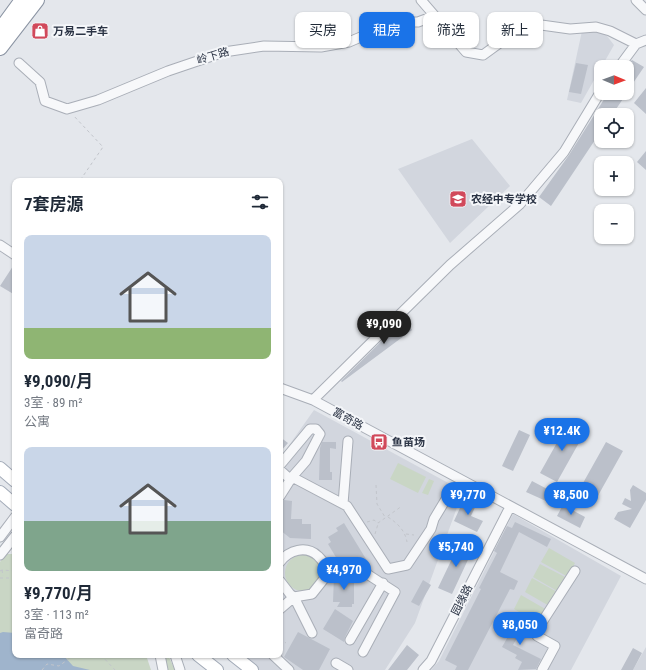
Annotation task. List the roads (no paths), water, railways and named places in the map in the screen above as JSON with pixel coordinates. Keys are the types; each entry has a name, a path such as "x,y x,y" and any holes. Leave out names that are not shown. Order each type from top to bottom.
{"highway":[{"path":"0,30 22,0"},
{"path":"0,48 37,0"}],"main road":[{"path":"0,468 12,478"},
{"path":"0,492 12,502"},
{"path":"202,658 217,670"},
{"path":"237,658 252,670"}],"street":[{"path":"421,0 431,12"},
{"path":"636,0 646,10"},
{"name":"岭下路","path":"18,63 40,82 45,101 67,109 98,100 168,71 224,52 264,46 321,46 349,42 396,22 418,22 423,20"},
{"path":"462,48 466,52 483,54 527,23 570,29 596,27 610,30 636,44"},
{"path":"623,60 636,44 646,40"},
{"path":"312,400 450,265 520,204 564,152 596,100"},
{"path":"0,245 12,253"},
{"name":"富奇路","path":"283,389 312,400 646,580"},
{"path":"283,461 310,429 316,429 320,434 306,461 283,491"},
{"path":"343,504 348,441"},
{"path":"283,472 291,479 347,506 388,569 407,565 431,530 434,519 446,499"},
{"name":"园缘路","path":"423,670 431,661 510,506"},
{"path":"0,537 12,521"},
{"path":"0,555 12,540"},
{"path":"283,558 296,550 309,551 317,555 331,570 364,572 395,592 363,652"},
{"path":"283,606 294,596 312,594 331,570"},
{"path":"542,670 555,646 537,636 537,630 575,571"},
{"path":"350,640 383,583"},
{"path":"283,586 290,594 294,596 312,633"},
{"path":"161,658 164,670"},
{"path":"176,658 180,670"},
{"path":"276,658 289,670"},
{"path":"336,663 348,670"}],"water":[{"path":"0,633 12,633 12,658 66,658 73,666 90,670 0,670"}],"place":[{"name":"万易二手车","path":"40,31"},
{"name":"农经中专学校","path":"458,199"},
{"name":"鱼苗场","path":"379,442"}]}
